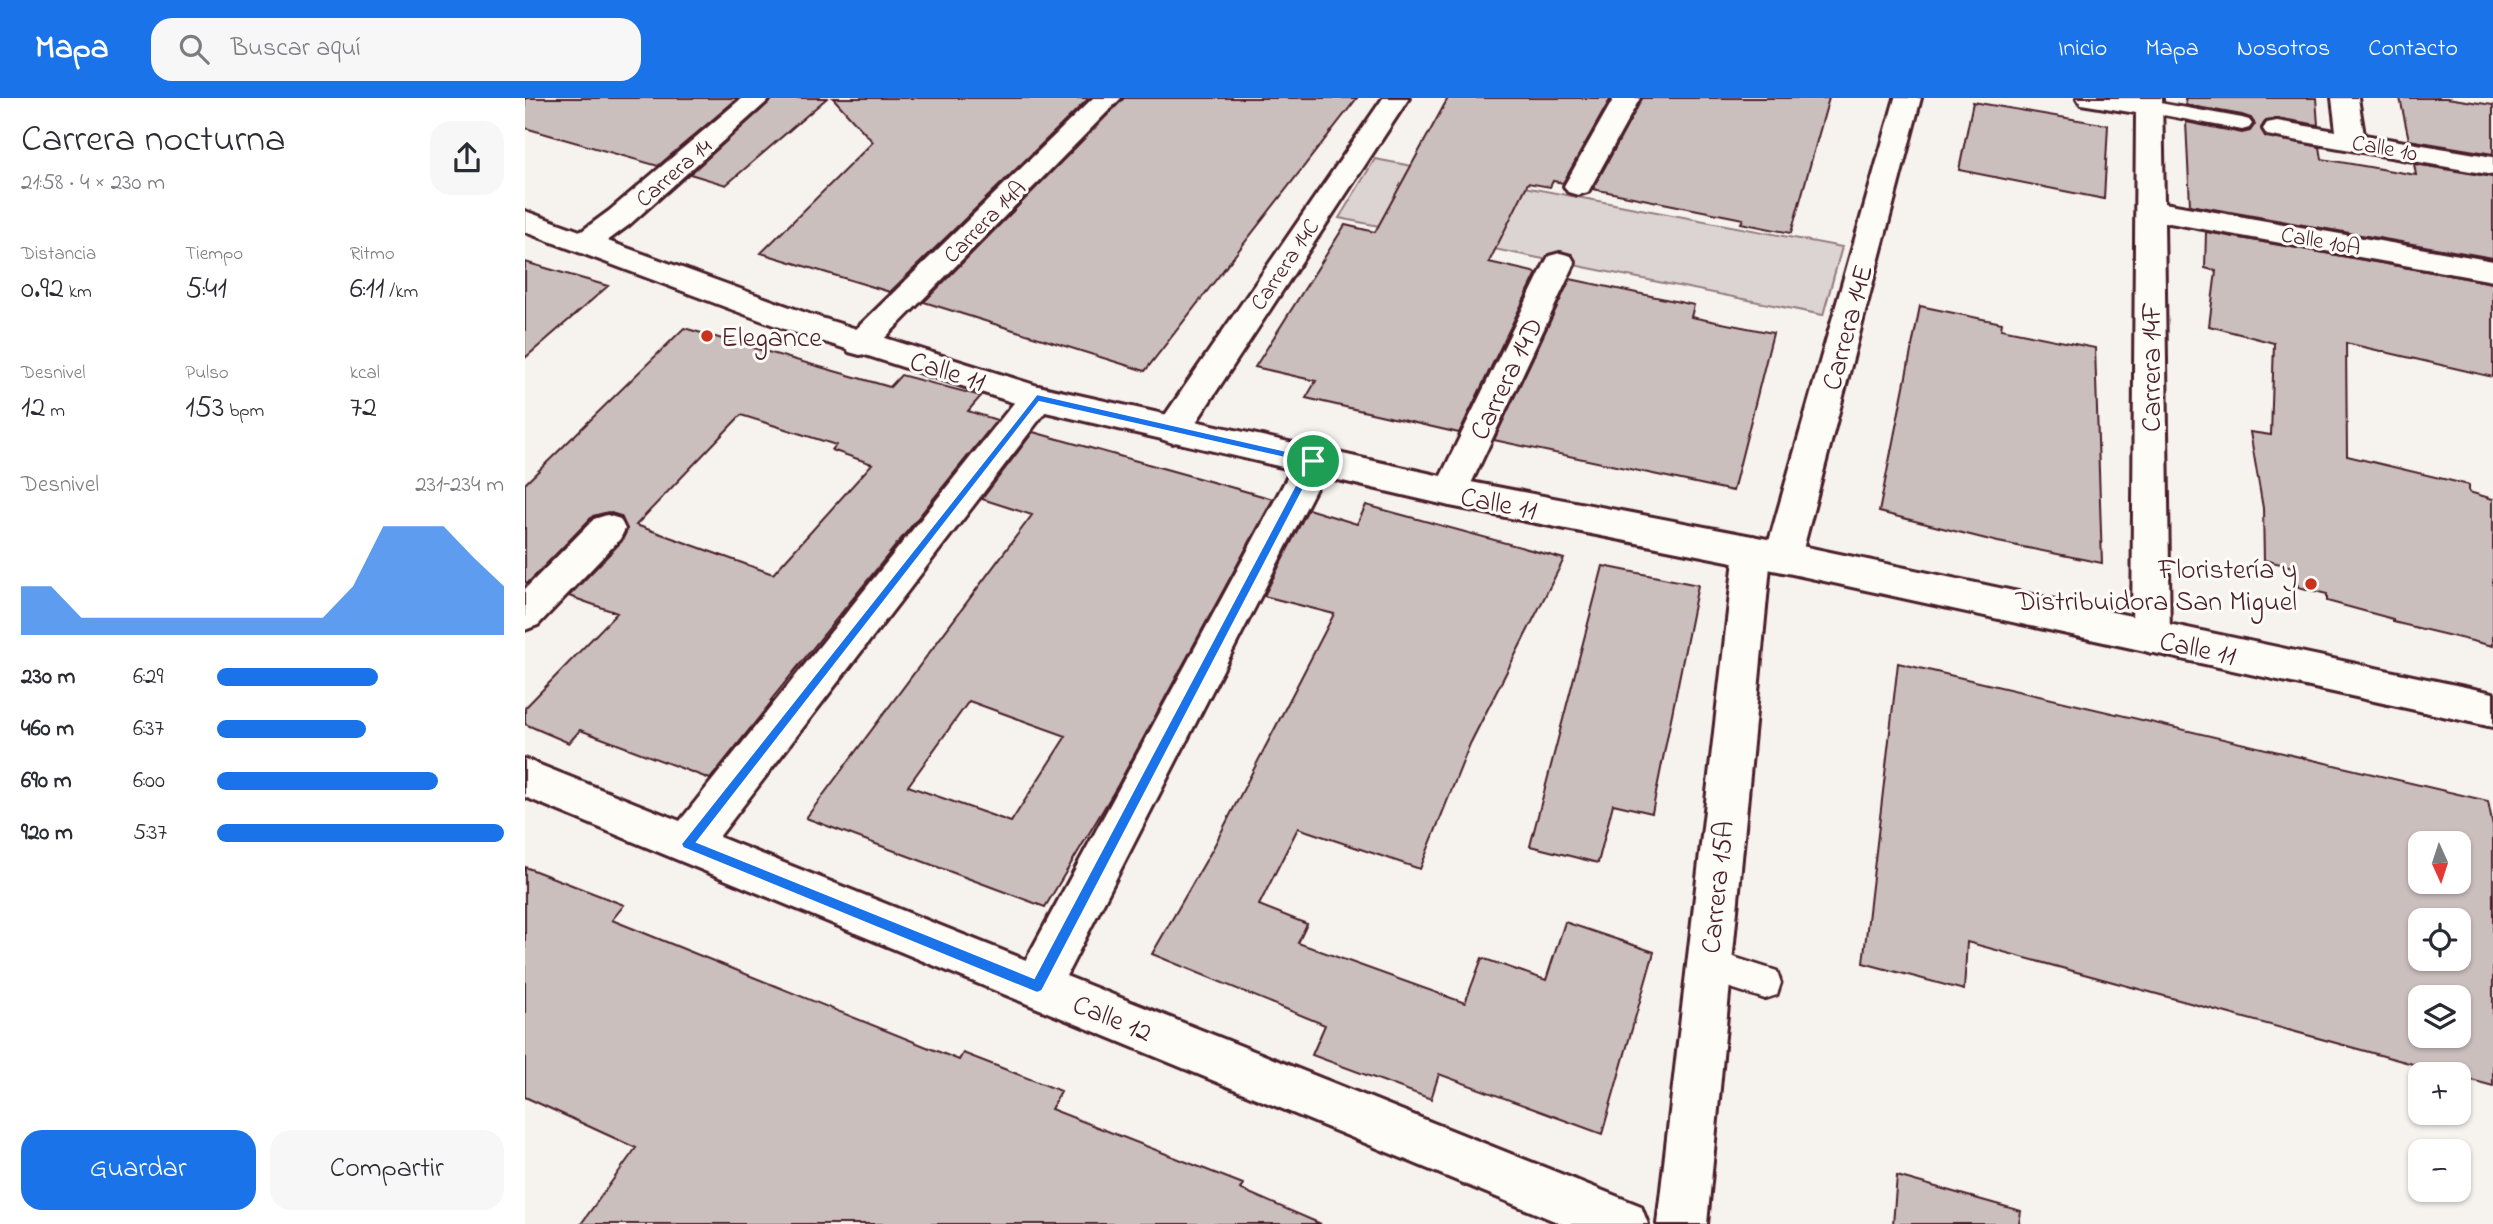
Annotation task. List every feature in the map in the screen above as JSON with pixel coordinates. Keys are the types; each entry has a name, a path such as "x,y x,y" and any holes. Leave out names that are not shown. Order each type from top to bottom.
{"street":[{"name":"Carrera 14","path":"585,243 619,218 758,98"},
{"name":"Carrera 14A","path":"860,344 1108,98"},
{"name":"Carrera 14C","path":"1173,430 1396,98"},
{"path":"1578,186 1627,98"},
{"name":"Carrera 14E","path":"1768,554 1908,98"},
{"path":"2090,98 2149,103"},
{"path":"2345,98 2351,141"},
{"name":"Carrera 14F","path":"2149,103 2151,637"},
{"name":"Calle 10","path":"2277,129 2493,166"},
{"name":"Calle 10A","path":"2149,210 2493,271"},
{"name":"Calle 11","path":"526,223 860,344 1037,398 1450,492 1768,554 2493,710"},
{"name":"Carrera 14D","path":"1450,492 1560,263"},
{"path":"688,844 1037,398"},
{"path":"1037,986 1313,461"},
{"path":"525,614 607,529"},
{"name":"Carrera 15A","path":"1682,1224 1708,965 1768,554"},
{"name":"Calle 12","path":"525,778 1623,1224"}],"lane":[{"path":"2149,103 2242,124"},
{"path":"1708,965 1765,983"}],"shaded area":[{"path":"1375,159 1842,247 1823,315 1339,218"}],"building":[{"path":"525,98 738,98 658,166 525,128"},
{"path":"774,98 827,98 726,185 690,174"},
{"path":"833,98 1089,98 890,292 761,253 873,142"},
{"path":"1124,98 1357,98 1145,371 924,302"},
{"path":"1448,98 1611,98 1563,183 1553,181 1550,187 1528,183 1489,262 1537,273 1459,433 1306,398 1316,381 1255,367 1345,225 1375,232"},
{"path":"1642,98 1829,98 1791,233 1741,223 1743,219 1593,189"},
{"path":"2185,98 2316,98 2318,125 2277,118 2266,120 2261,128 2265,136 2320,147 2322,159 2416,175 2414,164 2493,177 2493,258 2190,205 2186,122 2242,133 2250,131 2255,124 2251,118 2242,115 2186,105"},
{"path":"2400,98 2447,98 2493,105 2493,154 2409,140"},
{"path":"1973,102 2108,125 2104,199 1959,170"},
{"path":"2206,232 2493,283 2493,377 2346,343 2347,456 2469,485 2469,492 2493,499 2493,646 2393,622 2393,619 2327,601 2327,594 2298,587 2297,568 2264,560 2263,508 2250,432 2271,435 2274,343 2209,326 2216,271 2205,268"},
{"path":"525,262 608,286 525,358"},
{"path":"1570,279 1694,305 1691,317 1773,333 1733,491 1494,440"},
{"path":"1920,306 2002,323 2001,329 2095,348 2102,563 1998,542 1879,512"},
{"path":"684,328 890,387 901,375 981,396 968,411 997,420 710,779 580,730 569,743 525,724 525,708 617,613 569,596 622,541 627,530 621,516 608,512 593,516 528,583 525,582 525,484","holes":["741,415 836,445 832,450 872,464 773,574 636,525"]},
{"path":"1033,432 1273,499 1118,785 1045,907 806,818 1032,515 982,499","holes":["969,701 1066,736 1011,822 908,786"]},
{"path":"1366,505 1564,559 1470,744 1420,869 1298,828 1259,905 1307,924 1298,943 1465,1003 1482,958 1546,980 1565,922 1654,952 1602,1134 1439,1074 1431,1099 1312,1055 1325,1025 1152,954 1212,850 1334,614 1264,596 1308,509 1357,524"},
{"path":"1603,566 1698,585 1652,813 1613,804 1598,863 1530,846"},
{"path":"1898,663 2488,801 2493,826 2493,1086 2471,1080 2471,1062 2408,1063 1967,942 1964,990 1863,963"},
{"path":"525,867 624,905 612,920 959,1060 963,1053 1061,1091 1051,1109 1243,1184 1240,1189 1321,1224 581,1224 636,1148 525,1097"},
{"path":"1897,1176 2021,1211 2019,1224 1893,1224"}],"place":[{"name":"Elegance","path":"707,336"},
{"name":"Floristería y Distribuidora San Miguel","path":"2311,584"}],"route":[{"path":"1037,398 1313,461 1037,986 688,844 1037,398"}]}
